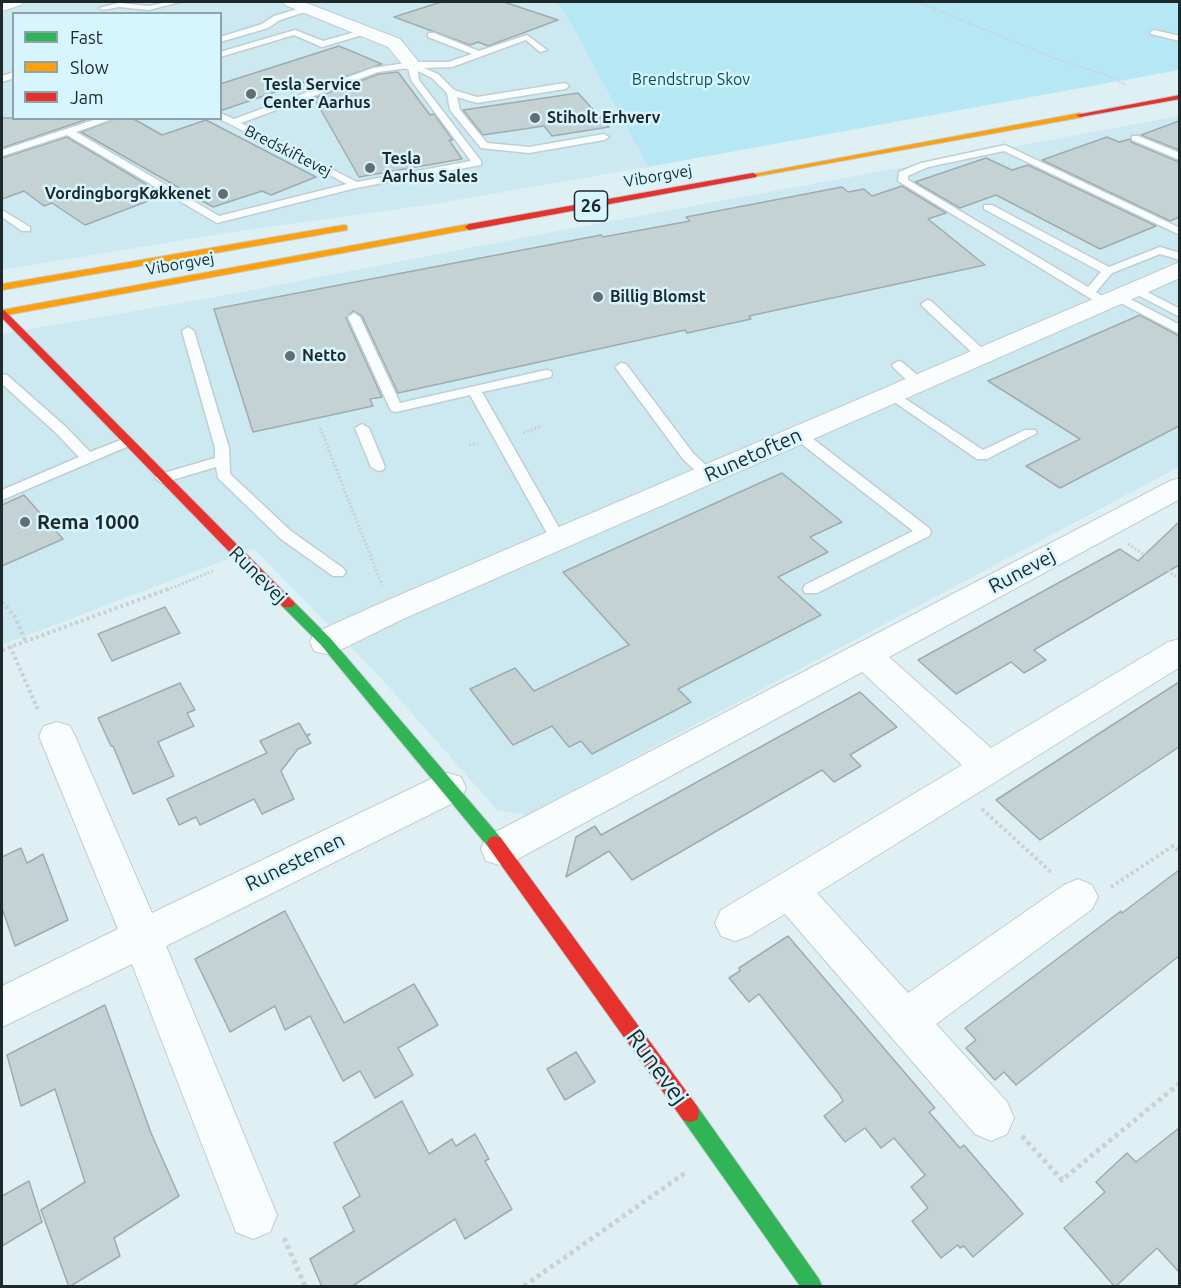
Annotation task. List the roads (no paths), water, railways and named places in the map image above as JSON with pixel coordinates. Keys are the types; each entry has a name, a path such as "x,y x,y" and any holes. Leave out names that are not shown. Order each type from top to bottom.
{"main road":[{"name":"Viborgvej","path":"619,185 1179,84"},
{"name":"Viborgvej","path":"2,313 1179,97"},
{"name":"Viborgvej","path":"2,287 362,226"},
{"name":"Runevej","path":"2,313 241,559 326,642 500,849 717,1150 812,1287"}],"street":[{"path":"2,6 15,2"},
{"path":"291,2 394,43 412,65"},
{"name":"Runetoften","path":"326,642 392,611 892,394 908,374 982,355 1111,290 1179,269"},
{"name":"Runevej","path":"500,849 1179,487"},
{"path":"735,923 1179,651"},
{"path":"864,654 988,767"},
{"path":"57,736 142,937 253,1215"},
{"name":"Runestenen","path":"2,1007 448,788"},
{"path":"789,890 991,1118"},
{"path":"905,1021 1078,897"}],"lane":[{"path":"103,8 118,5 149,8 176,2"},
{"path":"222,39 265,26 277,18 308,8"},
{"path":"222,54 295,32 322,44 366,31"},
{"path":"1154,32 1179,39"},
{"path":"431,35 479,54"},
{"path":"233,123 376,70 412,65 449,65 527,37 543,50"},
{"path":"412,65 435,76 451,92 477,100 565,86"},
{"path":"69,132 217,220 356,185 477,164 415,80 412,65"},
{"path":"451,92 455,110 484,146 529,150 604,137"},
{"name":"Bredskiftevej","path":"222,117 356,185"},
{"path":"2,153 105,120"},
{"path":"1135,138 1179,157"},
{"path":"1179,232 1005,148 925,165 903,174 903,181 1111,290 1179,330"},
{"path":"988,207 1111,290 1179,314"},
{"path":"2,213 26,229"},
{"path":"1111,290 1160,250 1179,257"},
{"path":"927,303 982,355"},
{"path":"354,317 396,408 546,374"},
{"path":"188,331 222,448 223,475 286,535 338,572"},
{"path":"621,367 688,456 708,475"},
{"path":"2,378 61,430 88,458"},
{"path":"474,390 558,540"},
{"path":"892,394 982,456 1030,433"},
{"path":"362,428 378,467"},
{"path":"799,435 924,532 811,589"},
{"path":"2,495 126,442"},
{"path":"162,478 223,460"}],"place":[{"name":"Tesla Service Center Aarhus","path":"251,94"},
{"name":"Stiholt Erhverv","path":"535,118"},
{"name":"Tesla Aarhus Sales","path":"370,168"},
{"name":"VordingborgKøkkenet","path":"223,194"},
{"name":"Billig Blomst","path":"598,297"},
{"name":"Netto","path":"290,356"},
{"name":"Rema 1000","path":"25,522"}],"park label":[{"name":"Brendstrup Skov","path":"691,80"}]}
